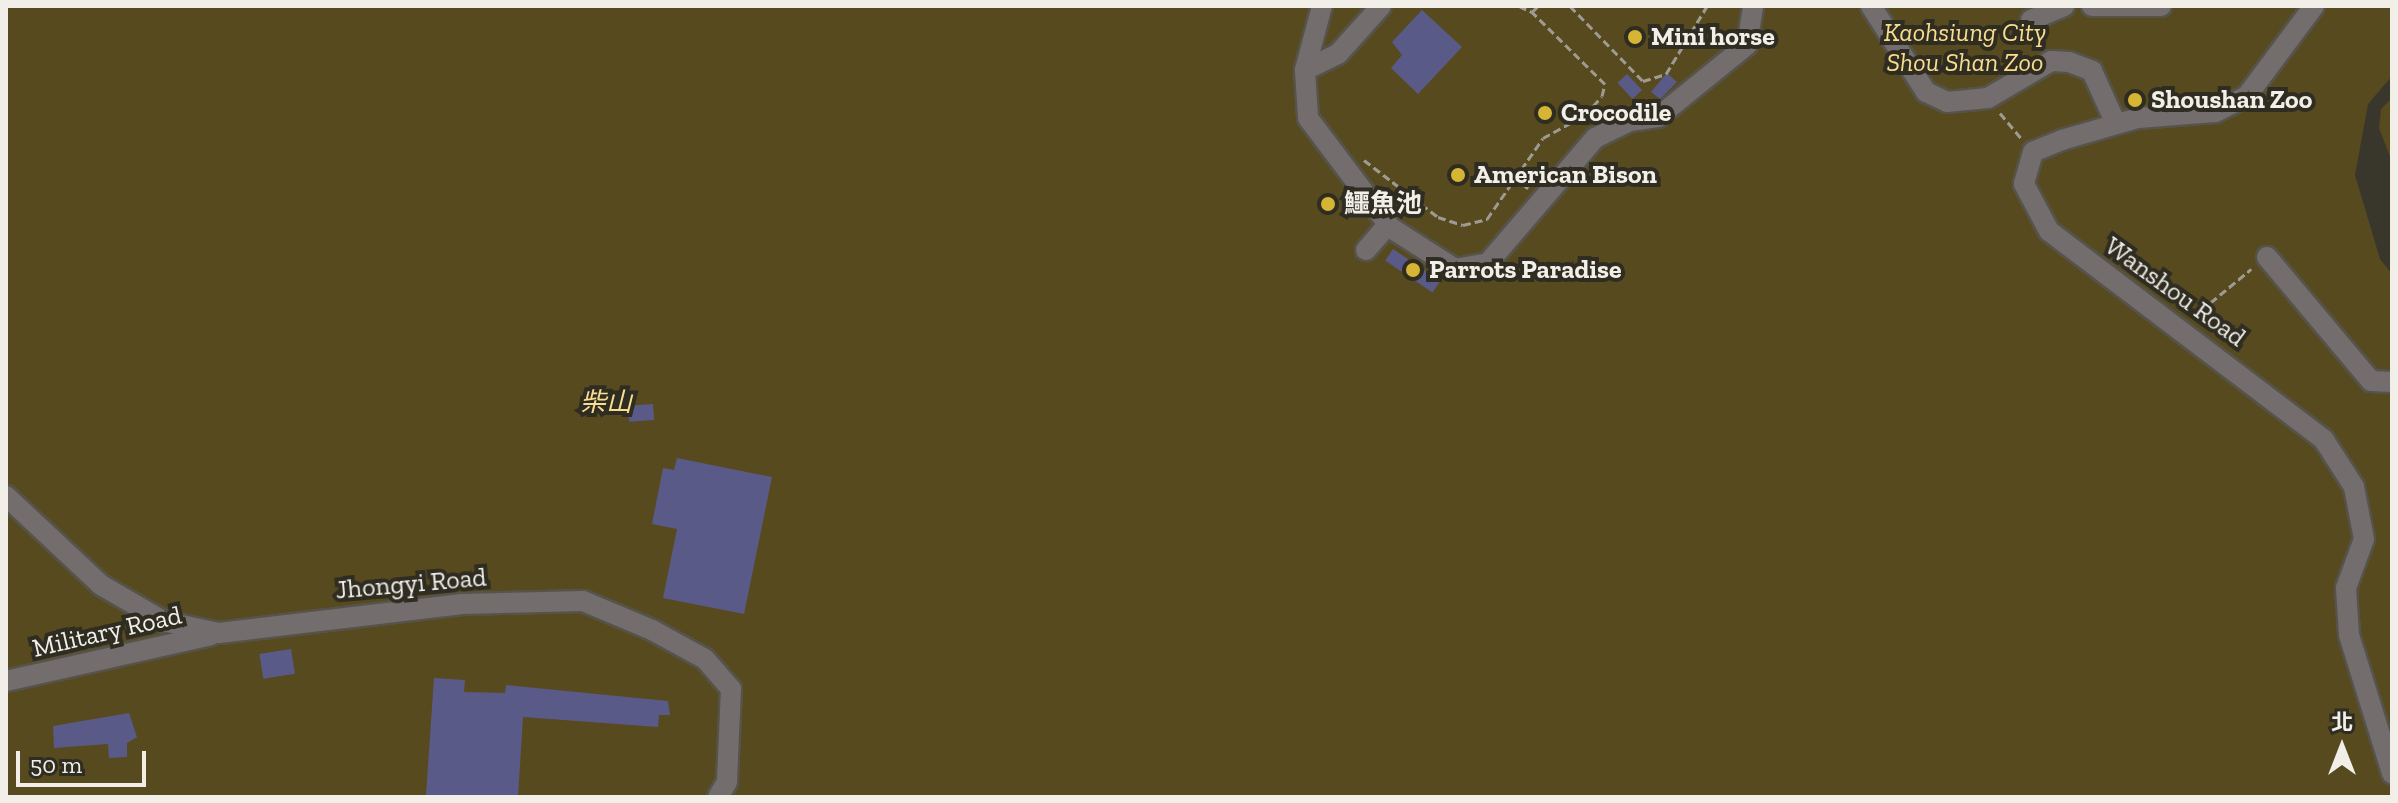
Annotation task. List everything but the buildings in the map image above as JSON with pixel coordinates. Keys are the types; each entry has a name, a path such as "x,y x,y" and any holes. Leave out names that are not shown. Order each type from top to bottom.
{"lane":[{"path":"1322,6 1305,70 1308,118 1347,176 1388,225 1440,265 1470,269 1488,263 1595,138 1630,121 1658,117 1747,45 1753,6"},
{"path":"1305,70 1338,54 1381,6"},
{"path":"1871,6 1926,92 1947,102 1988,98 2051,61 2069,62 2092,71 2116,124"},
{"path":"2031,20 2064,6"},
{"path":"2092,6 2161,6"},
{"path":"2033,152 2116,124 2215,112 2247,96 2314,6"},
{"name":"Wanshou Road","path":"2033,152 2024,184 2049,231 2324,440 2354,487 2364,539 2346,588 2349,635 2392,773"},
{"path":"1366,250 1388,225"},
{"path":"2267,257 2371,381 2392,382"},
{"name":"Jhongyi Road","path":"6,496 101,585 163,621 219,633 462,604 583,601 705,659 731,689 727,782 718,797"},
{"name":"Military Road","path":"6,681 219,633"}],"path":[{"path":"1347,176 1365,159 1438,217 1463,225 1487,219 1543,138 1585,115 1602,96 1605,84 1532,12 1519,6"},
{"path":"1532,12 1538,6"},
{"path":"1570,6 1643,81 1666,74 1707,6"},
{"path":"1988,98 2033,152"},
{"path":"2177,331 2267,257"}],"green space":[{"name":"柴山","path":"6,6 2392,6 2392,76 2368,104 2355,175 2380,259 2392,274 2392,797 6,797"},
{"path":"2392,98 2392,162 2379,128 2381,109"}],"place":[{"name":"Mini horse","path":"1635,37"},
{"name":"Shoushan Zoo","path":"2135,100"},
{"name":"Crocodile","path":"1545,113"},
{"name":"American Bison","path":"1458,175"},
{"name":"鱷魚池","path":"1328,204"},
{"name":"Parrots Paradise","path":"1413,270"}],"park label":[{"name":"Kaohsiung City Shou Shan Zoo","path":"1965,48"}]}
